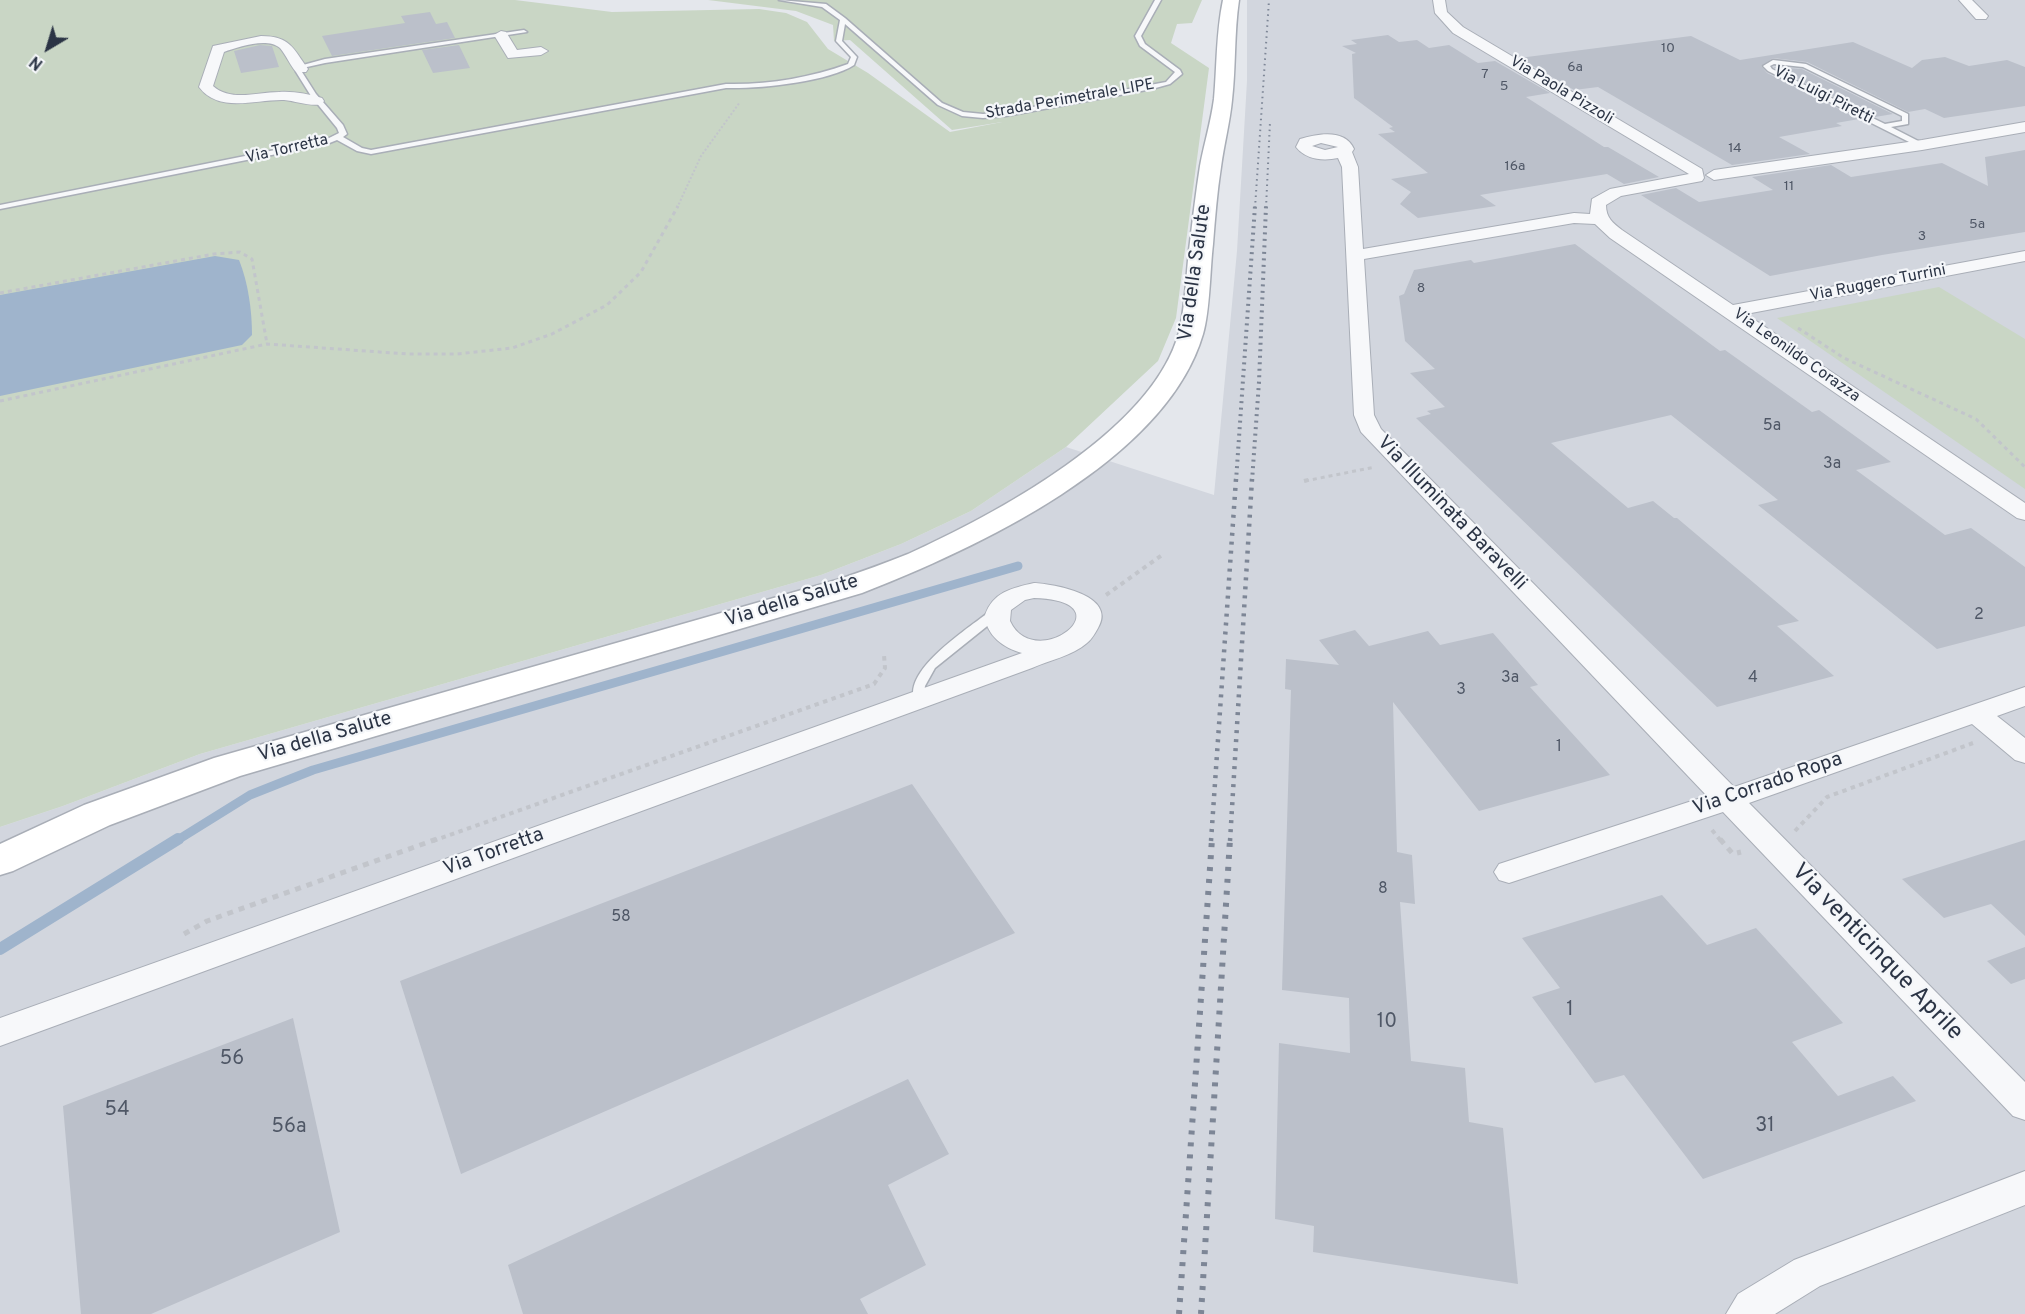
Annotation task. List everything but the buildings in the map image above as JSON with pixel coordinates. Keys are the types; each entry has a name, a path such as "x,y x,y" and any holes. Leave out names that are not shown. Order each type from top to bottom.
{"street":[{"name":"Via della Salute","path":"0,861 97,815 227,767 862,582 917,562 961,540 1062,482 1116,440 1148,406 1174,372 1187,349 1191,333 1210,169 1223,100 1226,28 1231,0"},
{"name":"Via Paola Pizzoli","path":"1439,0 1441,12 1458,30 1692,171"},
{"path":"1965,0 1981,16"},
{"path":"501,36 513,55 541,51"},
{"path":"301,69 283,44 274,40 242,42 218,50 217,59 206,87 210,92 224,98 288,96 317,101"},
{"name":"Via Luigi Piretti","path":"1692,171 1712,180 1722,174 1922,145 2025,127"},
{"name":"Via Illuminata Baravelli","path":"1344,152 1350,167 1353,237 1357,255 1364,415 1372,432 1730,799"},
{"path":"1357,255 1574,218 1599,219 1598,203 1616,192 1674,183 1692,171"},
{"name":"Via Leonildo Corazza","path":"1599,219 1616,234 2025,513"},
{"name":"Via Ruggero Turrini","path":"1732,311 2025,256"},
{"path":"988,674 1001,654 1004,602 1013,596 1040,589 1068,594 1086,609"},
{"name":"Via Torretta","path":"0,1032 1023,662 1069,643 1080,636 1087,628 1089,618 1086,609"},
{"name":"Via Torretta","path":"1001,623 1025,646 1056,647"},
{"name":"Via Corrado Ropa","path":"1509,872 1695,811 2025,696"},
{"path":"1976,713 2025,753"},
{"name":"Via venticinque Aprile","path":"1730,799 1769,843 2025,1105"},
{"path":"1745,1314 1751,1307 1807,1273 2025,1188"}],"lane":[{"path":"338,138 345,140 354,150 371,152 726,86 744,88 837,71 851,64 854,57 839,41 843,19 824,5 782,0"},
{"name":"Strada Perimetrale LIPE","path":"843,19 946,109 962,114 993,115 1152,87 1173,80 1179,74 1178,71 1142,45 1138,36 1158,0"},
{"path":"301,69 325,61 524,32"},
{"name":"Via Luigi Piretti","path":"1884,126 1905,122 1906,115 1803,65 1773,62 1766,66 1770,70 1922,145"},
{"name":"Via Torretta","path":"0,207 294,150 338,138 343,134 340,127 303,82 299,72 301,69"},
{"path":"919,698 920,686 930,666 1001,623"}],"path":[{"path":"0,401 267,344 408,354 479,353 531,342 588,317 621,291 646,265 677,208 701,156 748,93 744,88"},
{"path":"0,293 214,254 240,252 252,259 267,344"},
{"path":"1764,305 1844,358 1976,419 2025,466"},
{"path":"1304,481 1377,466 1369,458"},
{"path":"1086,609 1162,555"},
{"path":"178,938 207,921 860,690 874,684 885,668 884,655"},
{"path":"1695,811 1733,854 1791,835 1827,797 2001,733"}],"shaded area":[{"path":"1247,0 2025,0 2025,1314 0,1314 0,827 63,806 200,754 821,575 901,544 971,511 1066,447 1214,495 1237,251 1247,81"}],"green space":[{"path":"0,0 515,0 612,12 759,9 786,13 807,22 828,49 868,73 950,132 1002,122 952,130 850,40 834,41 833,25 796,11 708,0 1202,0 1192,23 1177,24 1171,43 1209,68 1176,318 1158,361 1066,447 971,511 901,544 821,575 200,754 63,806 0,827"},
{"path":"1939,287 2025,339 2025,489 1777,318"}],"water":[{"path":"215,256 239,260 245,277 252,335 242,345 0,396 0,295"}],"waterway":[{"path":"176,841 250,795 313,770 1018,566"},
{"path":"0,949 178,839"}],"railway":[{"path":"1255,208 1269,0"},
{"path":"1266,208 1270,122"},
{"path":"1236,481 1255,206"},
{"path":"1252,481 1259,382 1266,206"},
{"path":"1211,841 1236,479"},
{"path":"1230,841 1252,479"},
{"path":"1179,1314 1212,839"},
{"path":"1201,1314 1230,839"}]}
